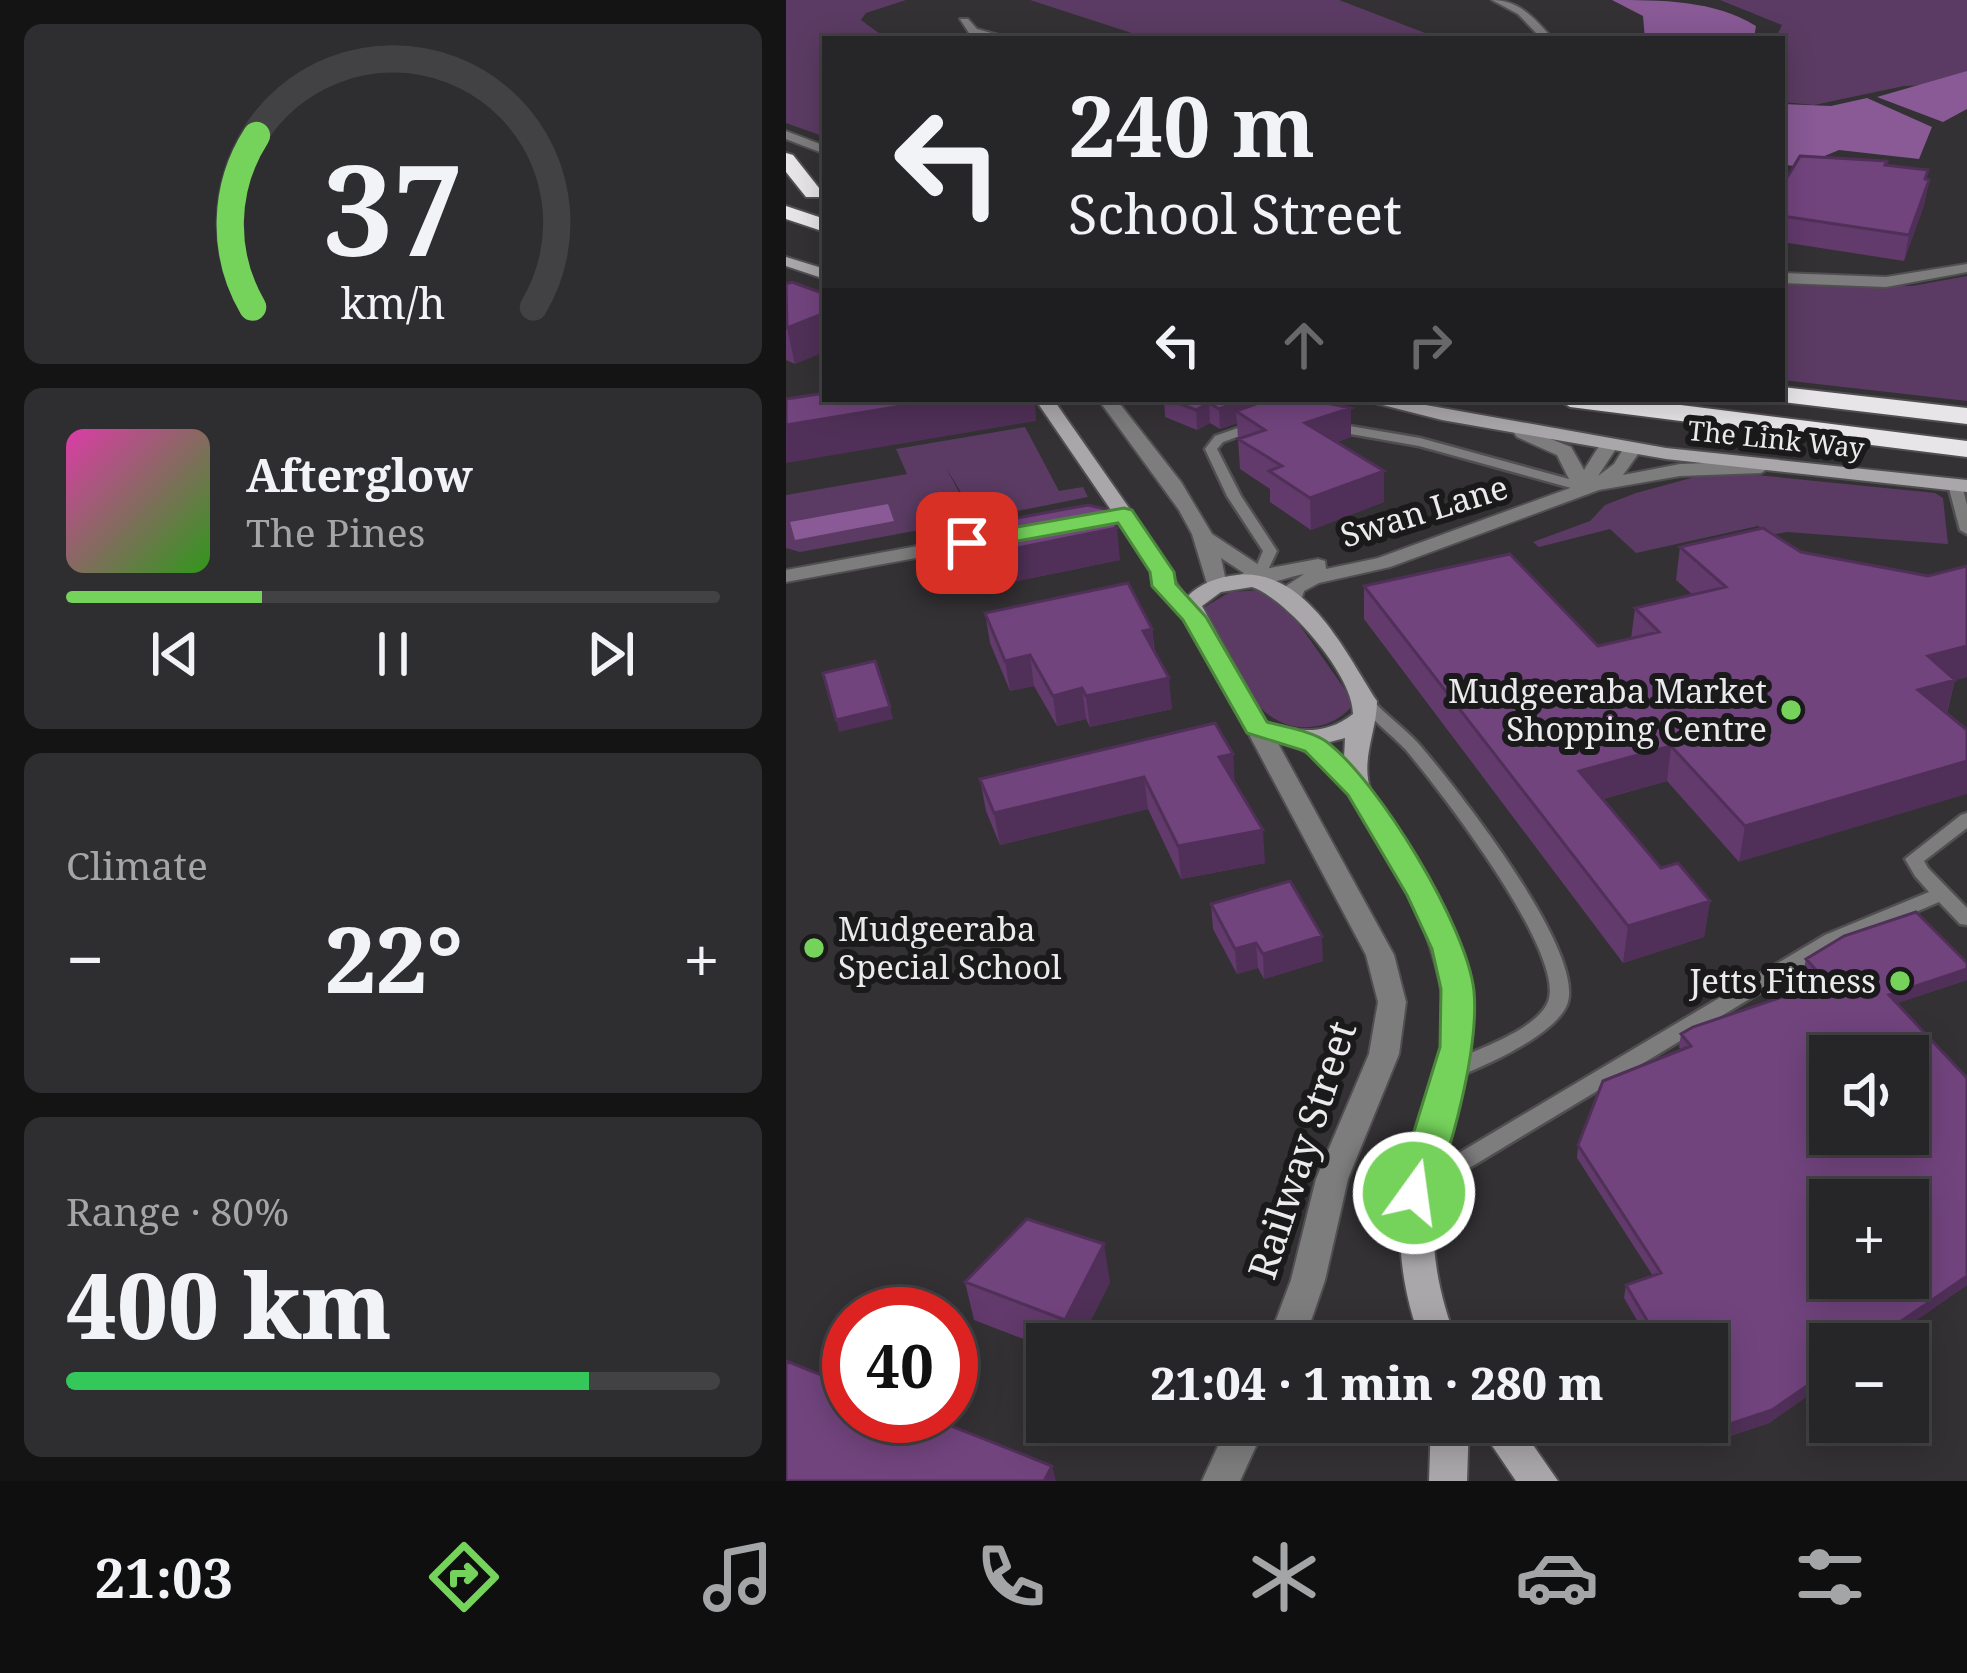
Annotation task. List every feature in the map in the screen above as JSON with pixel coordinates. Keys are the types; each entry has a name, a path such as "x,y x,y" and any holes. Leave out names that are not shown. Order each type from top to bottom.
{"highway":[{"path":"786,159 819,194"},
{"path":"786,183 819,194"},
{"path":"786,212 822,225"},
{"path":"786,235 822,247"},
{"path":"1785,395 1967,416"},
{"path":"1586,402 1964,475"}],"street":[{"path":"1497,0 1531,19 1545,36"},
{"path":"964,21 973,31 995,36"},
{"path":"786,135 822,149"},
{"path":"786,261 822,273"},
{"path":"1785,278 1886,281 1967,268"},
{"name":"Railway Street","path":"1046,402 1113,517 1162,572 1169,593 1193,617 1381,955 1391,989 1384,1054 1338,1164 1291,1323"},
{"name":"The Link Way","path":"1382,402 1523,433 1761,467 1964,475"},
{"path":"1431,402 1621,445 1964,475"},
{"path":"1121,407 1204,538 1265,582 1364,710"},
{"name":"Swan Lane","path":"1523,433 1564,451 1585,486"},
{"name":"Swan Lane","path":"1265,582 1294,588 1306,580 1383,563 1536,510 1612,477 1621,445"},
{"name":"Swan Lane","path":"1585,486 1681,470 1761,467"},
{"path":"786,577 1057,526"},
{"path":"1204,538 1213,587"},
{"path":"1162,572 1213,587 1265,582 1444,541"},
{"path":"1193,617 1192,603 1213,587"},
{"path":"1293,737 1329,736 1364,710"},
{"path":"1359,790 1355,745 1364,710"},
{"path":"1256,727 1318,747 1359,790 1414,880 1448,949 1460,1023 1451,1071 1414,1193 1413,1252 1431,1323"},
{"path":"1221,1481 1238,1443"},
{"path":"1448,1481 1449,1443"},
{"path":"1511,1443 1539,1481"}],"lane":[{"path":"1262,423 1220,439 1211,449 1234,496 1270,551 1265,582"},
{"path":"1325,425 1420,442 1585,486"},
{"path":"1964,475 1967,530"},
{"path":"1364,710 1416,752 1528,907 1562,983 1559,1002 1545,1018 1505,1045 1451,1071"},
{"path":"1967,819 1915,857 1918,868 1967,919"},
{"path":"1414,1193 1496,1138 1832,940 1941,894"}],"shaded area":[{"path":"786,0 906,0 866,13 861,20 883,36 822,36 822,136 786,123"},
{"path":"1030,0 1339,0 1433,36 1141,36"},
{"path":"1612,0 1705,6 1756,26 1754,36 1645,36 1643,16"},
{"path":"1720,0 1967,0 1967,83 1904,86 1814,105 1785,102 1785,36 1776,36 1782,25"},
{"path":"1967,71 1967,109 1943,122 1877,97"},
{"path":"1867,98 1932,127 1919,159 1839,150 1798,167 1785,165 1785,104 1831,106"},
{"path":"1967,276 1967,401 1785,380 1785,283 1912,286"},
{"path":"1025,427 1059,491 1083,487 1088,497 977,519 945,466 974,520 800,552 786,548 786,495 907,474 896,449"},
{"path":"1737,473 1935,493 1943,498 1948,544 1787,532 1769,535 1758,526 1636,553 1610,529 1539,547 1533,542 1590,521 1605,505 1636,493 1702,475"},
{"path":"888,504 894,521 795,540 790,522"},
{"path":"1261,590 1282,600 1351,698 1351,707 1338,718 1316,726 1289,725 1272,717 1243,686 1203,608 1230,592"}],"building":[{"path":"1800,156 1887,161 1885,165 1928,170 1925,179 1929,180 1909,235 1785,216 1785,181"},
{"path":"786,284 822,293 822,314 787,328"},
{"path":"822,393 822,402 926,402 786,425 786,399"},
{"path":"1176,402 1239,402 1219,409 1209,403 1196,410"},
{"path":"1262,402 1322,402 1351,408 1305,423 1384,471 1310,498 1269,471 1282,466 1238,439 1265,430 1236,411"},
{"path":"1088,505 1106,509 1117,528 1007,550 995,522"},
{"path":"1763,528 1801,552 1928,576 1967,566 1967,646 1928,656 1955,680 1918,690 1967,730 1967,761 1745,826 1671,746 1579,771 1661,868 1678,863 1710,901 1628,926 1364,586 1510,554 1598,646 1659,632 1635,608 1726,587 1680,547"},
{"path":"1128,583 1152,629 1143,631 1169,678 1086,696 1082,688 1053,696 1030,655 1005,661 985,613"},
{"path":"875,661 890,707 836,720 823,673"},
{"path":"1215,723 1233,754 1219,757 1263,830 1178,846 1144,777 994,813 980,779"},
{"path":"1290,881 1322,936 1263,954 1256,943 1235,949 1211,904"},
{"path":"1916,912 1967,963 1967,969 1889,995 1927,1035 1809,1035 1809,1155 1929,1155 1929,1038 1967,1078 1967,1276 1899,1323 1809,1323 1809,1384 1772,1410 1728,1425 1728,1323 1649,1323 1626,1285 1661,1273 1578,1145 1603,1081 1691,1046 1681,1034 1693,1027 1827,982 1806,959 1844,936"},
{"path":"1027,1219 1104,1244 1065,1320 965,1282"},
{"path":"786,1361 822,1375 822,1443 978,1443 978,1437 1052,1466 1044,1481 786,1481"}],"place":[{"name":"Mudgeeraba Market Shopping Centre","path":"1791,710"},
{"name":"Mudgeeraba Special School","path":"814,948"},
{"name":"Jetts Fitness","path":"1900,981"}],"route":[{"path":"967,543 1124,515 1162,572 1164,586 1193,617 1256,727 1314,745 1359,790 1423,895 1455,972 1460,1023 1457,1047 1414,1193"}]}
